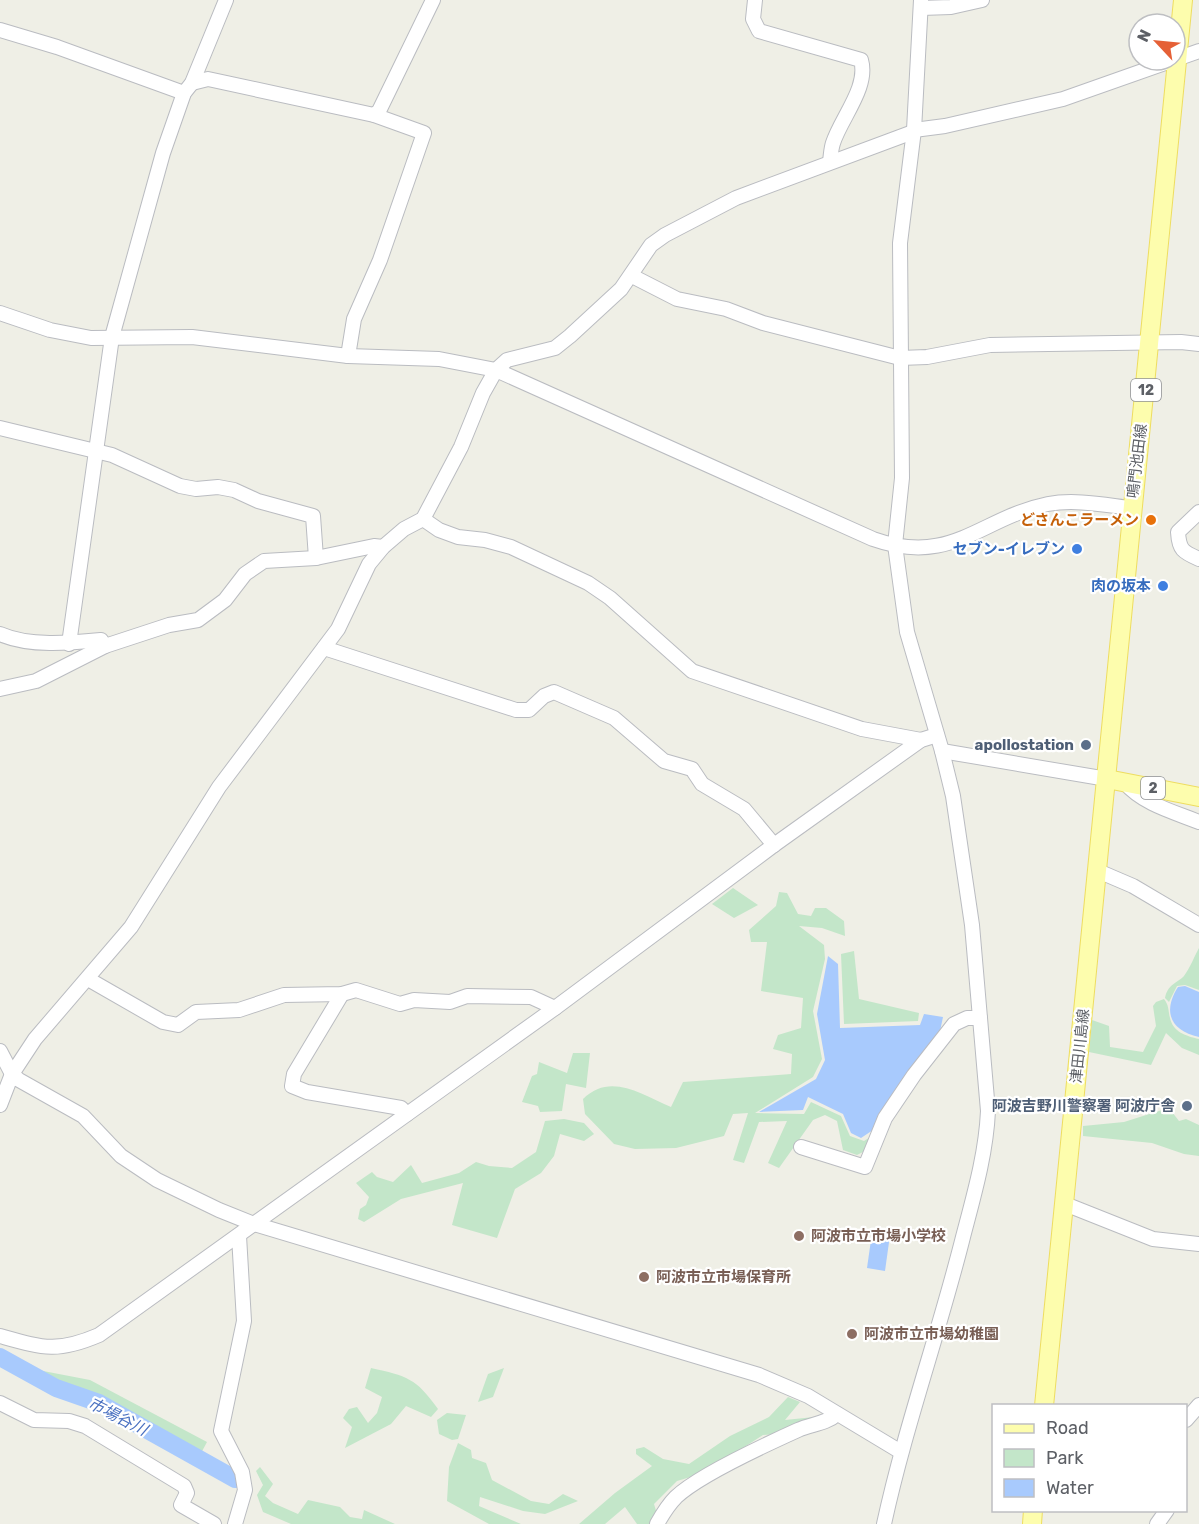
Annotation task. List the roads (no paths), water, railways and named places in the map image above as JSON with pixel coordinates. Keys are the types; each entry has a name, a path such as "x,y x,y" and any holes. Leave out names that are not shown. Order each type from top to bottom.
{"main road":[{"name":"鳴門池田線","path":"1115,780 1131,508 1151,344 1177,72"},
{"name":"2","path":"1115,780 1199,797"},
{"name":"津田川島線","path":"1044,1404 1098,871 1115,780"}],"street":[{"path":"69,644 98,451 112,337 163,153 225,0"},
{"path":"374,115 379,111 433,0"},
{"path":"755,0 753,19 759,31 861,60 864,69 857,92 833,143 830,161"},
{"path":"884,1524 891,1485 945,1309 987,1138 988,1111 972,925 953,796 938,735 907,632 895,545 902,478 900,243 914,131 921,4 951,7 982,0"},
{"path":"0,30 188,88 208,79 374,115 424,133 380,260 354,319 348,356"},
{"path":"0,1105 12,1074 35,1040 132,927 219,787 338,629 369,564 383,547 404,529 423,519 461,447 483,393 496,370 507,360 555,348 632,276 643,255 665,235 736,198 914,131 1064,99 1143,72"},
{"path":"632,276 676,299 726,309 791,331 900,358 927,357 990,345 1045,342 1199,344"},
{"path":"0,313 69,335 192,337 348,356 439,359 496,370 873,539 895,545 939,546 964,540 1017,514 1050,504 1076,502 1131,508"},
{"path":"0,428 98,451 180,486 196,489 218,487 234,490 258,501 313,516 316,558"},
{"path":"1199,512 1178,532 1179,547 1182,551 1199,559"},
{"path":"423,519 439,530 458,537 485,540 511,547 588,583 610,598 692,671 862,729 921,740"},
{"path":"0,689 36,681 105,646 169,624 204,617 225,600 246,574 264,561 316,558 374,546 383,547"},
{"path":"0,634 10,639 69,644 101,640 105,646"},
{"path":"324,648 516,710 529,710 544,696 554,692 601,711 614,718 664,761 692,769 702,783 736,803 774,845"},
{"path":"0,1336 52,1349 75,1345 99,1335 555,1008 774,845 921,740 938,735"},
{"path":"942,751 1115,780 1158,806 1199,822"},
{"path":"1098,871 1133,886 1199,925"},
{"path":"88,979 163,1022 178,1025 196,1012 239,1010 284,995 342,994 356,990 400,1004 414,1000 450,1002 467,996 531,997 555,1008"},
{"path":"342,994 294,1074 292,1086 307,1092 401,1108 407,1114"},
{"path":"801,1148 865,1167 885,1119 914,1075 954,1024 967,1018 980,1018"},
{"path":"0,1051 12,1074 83,1116 121,1156 157,1180 219,1210 254,1224 759,1375 808,1396 901,1452"},
{"path":"1065,1204 1154,1239 1199,1244"},
{"path":"234,1524 245,1490 242,1472 221,1431 244,1321 239,1236"},
{"path":"0,1403 34,1420 69,1421 85,1426 184,1486 187,1493 181,1505 214,1524"},
{"path":"1187,1417 1199,1405"},
{"path":"657,1524 676,1497 691,1486 772,1442 807,1426 830,1420 837,1414"}],"water":[{"path":"828,956 838,964 840,1028 920,1025 924,1014 943,1017 939,1036 873,1130 861,1138 851,1133 843,1114 808,1097 803,1110 759,1112 816,1079 825,1060 817,1014"},
{"path":"1185,986 1199,992 1199,1037 1189,1034 1176,1025 1170,1012 1173,996 1178,987"},
{"path":"872,1233 890,1235 885,1271 867,1268"}],"waterway":[{"name":"市場谷川","path":"0,1357 56,1388 99,1403 235,1479"}],"place":[{"name":"どさんこラーメン","path":"1151,520"},
{"name":"セブン-イレブン","path":"1077,549"},
{"name":"肉の坂本","path":"1163,586"},
{"name":"apollostation","path":"1086,745"},
{"name":"阿波吉野川警察署 阿波庁舎","path":"1187,1106"},
{"name":"阿波市立市場小学校","path":"799,1236"},
{"name":"阿波市立市場保育所","path":"644,1277"},
{"name":"阿波市立市場幼稚園","path":"852,1334"}]}
